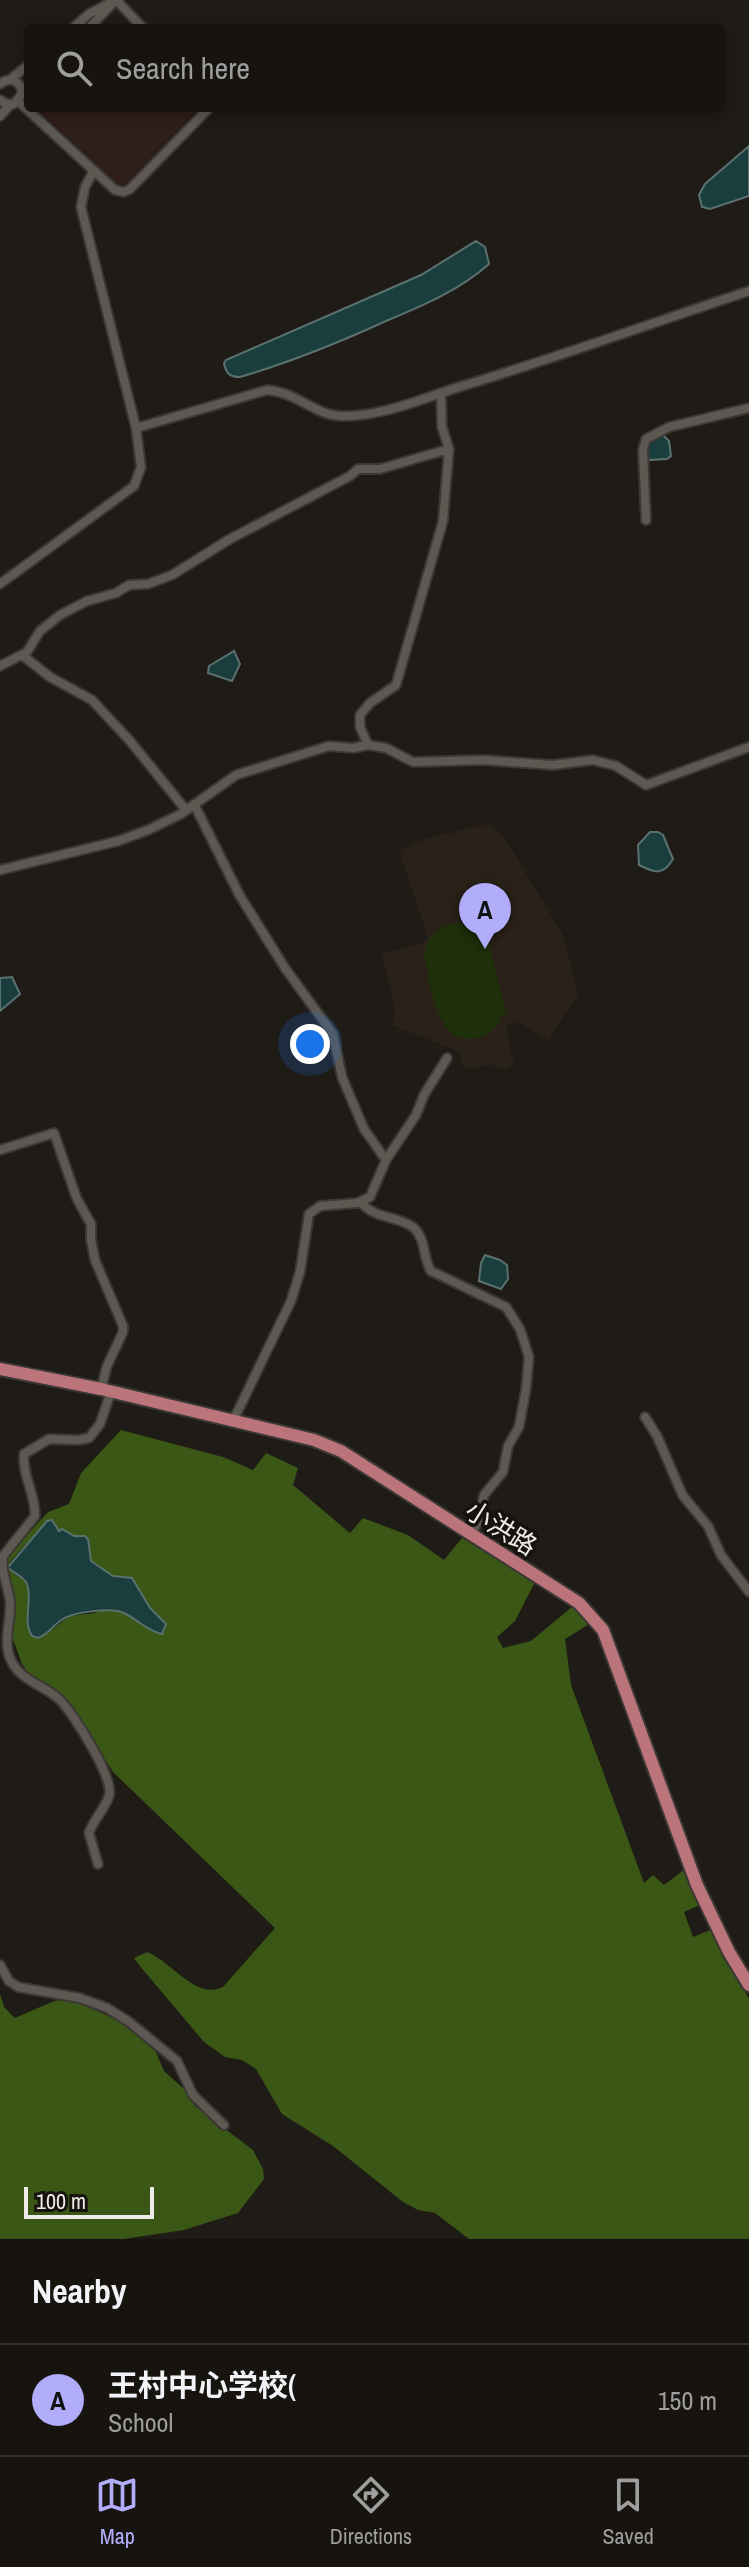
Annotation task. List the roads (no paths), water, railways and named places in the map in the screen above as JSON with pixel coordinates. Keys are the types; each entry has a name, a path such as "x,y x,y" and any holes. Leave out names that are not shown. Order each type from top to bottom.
{"main road":[{"name":"小洪路","path":"0,1369 106,1390 314,1440 341,1451 579,1603 603,1630 697,1885 729,1952 749,1985"}],"street":[{"path":"78,24 115,0 93,24"},
{"path":"116,0 139,24"},
{"path":"0,84 24,68"},
{"path":"11,79 24,84"},
{"path":"0,116 22,94 24,87"},
{"path":"0,100 14,103 24,111"},
{"path":"25,112 118,191 128,190 205,112"},
{"path":"0,584 134,486 141,467 136,428 81,207 85,187 94,170"},
{"path":"136,428 190,414 258,390 289,393 325,413 343,416 388,409 749,291"},
{"path":"368,745 359,720 363,710 396,685 443,521 449,449 442,427 441,393"},
{"path":"646,520 643,450 646,439 669,427 749,408"},
{"path":"0,666 22,655 40,631 60,615 129,585 148,584 172,575 230,539 358,469 380,469 449,449"},
{"path":"22,655 50,677 92,700 190,807 285,968 333,1034 342,1077 364,1129 386,1160"},
{"path":"0,870 118,841 148,830 190,807 236,775 329,746 386,748 413,762 483,760 553,765 587,760 624,770 646,785 749,747"},
{"path":"233,1421 291,1301 300,1272 309,1214 320,1206 361,1202 370,1197 386,1160 416,1115 424,1095 447,1058"},
{"path":"0,1150 54,1133 77,1199 91,1224 95,1260 123,1326 107,1366 100,1424 89,1438 49,1439 24,1454 23,1469 35,1516 3,1556 0,1567 10,1600 6,1637 11,1659 21,1676 51,1693 68,1708 108,1776 110,1795 89,1833 98,1864"},
{"path":"361,1202 375,1215 414,1229 431,1271 506,1307 526,1343 529,1357 519,1427 508,1446 503,1472 484,1495 480,1517 471,1536"},
{"path":"645,1417 657,1436 683,1496 708,1526 721,1555 749,1592"},
{"path":"0,1965 14,1986 80,1998 107,2008 128,2021 177,2061 193,2095 224,2125"}],"water":[{"path":"749,146 749,196 710,209 702,207 699,195 705,184"},
{"path":"476,241 485,247 489,264 440,297 278,365 240,377 227,372 226,360 421,275"},
{"path":"661,433 669,441 671,456 649,460 649,444"},
{"path":"234,651 240,664 232,681 208,673 209,666"},
{"path":"650,832 663,835 673,859 662,870 654,871 639,865 638,845"},
{"path":"12,977 20,994 0,1011 0,978"},
{"path":"485,1255 507,1265 508,1279 501,1289 479,1281"},
{"path":"52,1520 59,1531 62,1529 88,1539 91,1561 113,1576 132,1578 150,1608 166,1624 162,1634 124,1613 103,1610 68,1616 42,1636 32,1636 28,1624 27,1584 8,1567 47,1521"}],"place":[{"name":"王村中心学校(","path":"485,949"}]}
